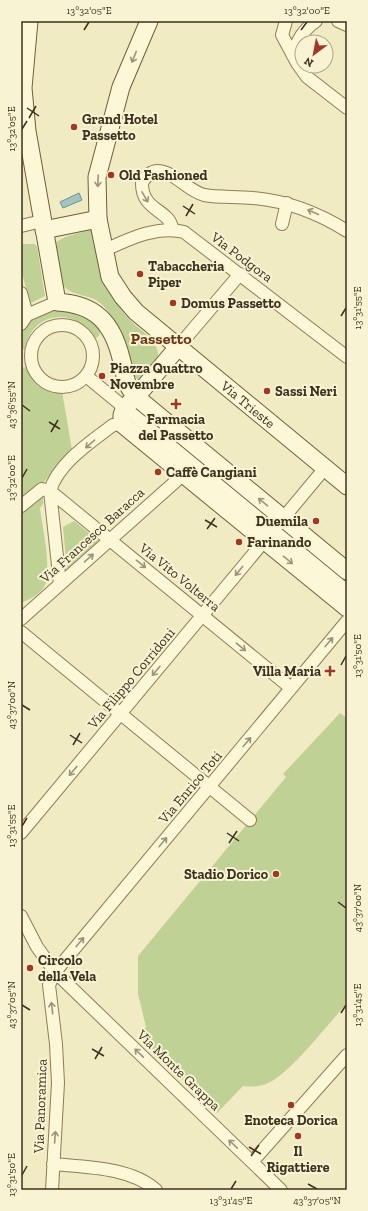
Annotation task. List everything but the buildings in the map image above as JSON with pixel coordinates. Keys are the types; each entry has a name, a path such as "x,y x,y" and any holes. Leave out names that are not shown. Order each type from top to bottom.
{"street":[{"path":"29,21 24,88 27,130 57,302"},
{"name":"Via Trieste","path":"149,21 121,87 97,178 98,219 110,277 123,297 136,312 347,486"},
{"path":"286,21 282,35 293,56 307,77 347,108"},
{"path":"293,56 298,39 304,31 316,21"},
{"path":"338,21 347,25"},
{"path":"105,250 132,237 172,228 168,220 150,205 141,192 142,182 151,172 159,171 172,176 203,195 254,198 287,203 328,218 347,231"},
{"path":"282,224 287,203"},
{"path":"21,226 43,226 98,219"},
{"name":"Via Podgora","path":"172,228 184,232 347,357"},
{"path":"60,584 50,491 53,479 67,463 129,411 178,347 240,274"},
{"path":"21,293 24,319 57,302 78,304 94,311 106,323 117,344 126,384 129,411 273,530 347,608"},
{"path":"56,325 64,325 77,328 89,340 92,348 93,360 89,371 81,381 70,386 56,386 44,382 35,371 31,360 32,349 34,341 43,331 56,325"},
{"path":"91,380 347,590"},
{"name":"Via Francesco Baracca","path":"21,619 111,540 192,463"},
{"name":"Via Filippo Corridoni","path":"21,834 325,468"},
{"path":"21,506 42,489 50,491"},
{"name":"Via Vito Volterra","path":"50,491 291,688"},
{"path":"273,530 347,571"},
{"name":"Via Enrico Toti","path":"55,972 347,621"},
{"path":"21,632 250,820"},
{"path":"21,916 37,947 55,972"},
{"name":"Via Monte Grappa","path":"55,972 281,1190"},
{"name":"Via Panoramica","path":"52,1190 58,1083 56,1044 49,985 55,972"},
{"path":"252,1162 347,1055"},
{"path":"53,1164 108,1169 128,1175 156,1190"}],"green space":[{"path":"89,230 92,231 105,275 119,307 131,321 148,336 157,348 158,362 140,381 132,372 122,334 109,312 96,300 65,288 61,281 56,242 65,237"},
{"path":"21,244 34,244 37,246 45,296 31,303 29,302 21,268"},
{"path":"53,308 86,315 101,330 99,336 94,339 86,328 77,321 55,317 45,320 36,327 29,336 25,349 21,350 21,329 27,321"},
{"path":"25,367 45,386 62,391 72,450 43,483 43,504 40,508 47,559 47,578 45,585 38,594 21,603 21,368"},
{"path":"74,521 99,541 67,570 63,527"},
{"name":"Stadio Dorico","path":"340,713 347,718 347,1003 299,1058 279,1077 260,1086 243,1086 217,1113 138,1037 146,1027 138,994 138,956 286,777 283,774"}],"water":[{"path":"79,193 82,200 63,208 60,202"}],"place":[{"name":"Grand Hotel Passetto","path":"74,127"},
{"name":"Old Fashioned","path":"111,175"},
{"name":"Tabaccheria Piper","path":"140,274"},
{"name":"Domus Passetto","path":"173,303"},
{"name":"Piazza Quattro Novembre","path":"102,376"},
{"name":"Sassi Neri","path":"267,391"},
{"name":"Farmacia del Passetto","path":"176,404"},
{"name":"Caffè Cangiani","path":"158,472"},
{"name":"Duemila","path":"316,521"},
{"name":"Farinando","path":"239,542"},
{"name":"Villa Maria","path":"330,671"},
{"name":"Stadio Dorico","path":"276,874"},
{"name":"Circolo della Vela","path":"30,968"},
{"name":"Enoteca Dorica","path":"291,1105"},
{"name":"Il Rigattiere","path":"298,1136"}],"district":[{"name":"Passetto","path":"161,338"}]}
